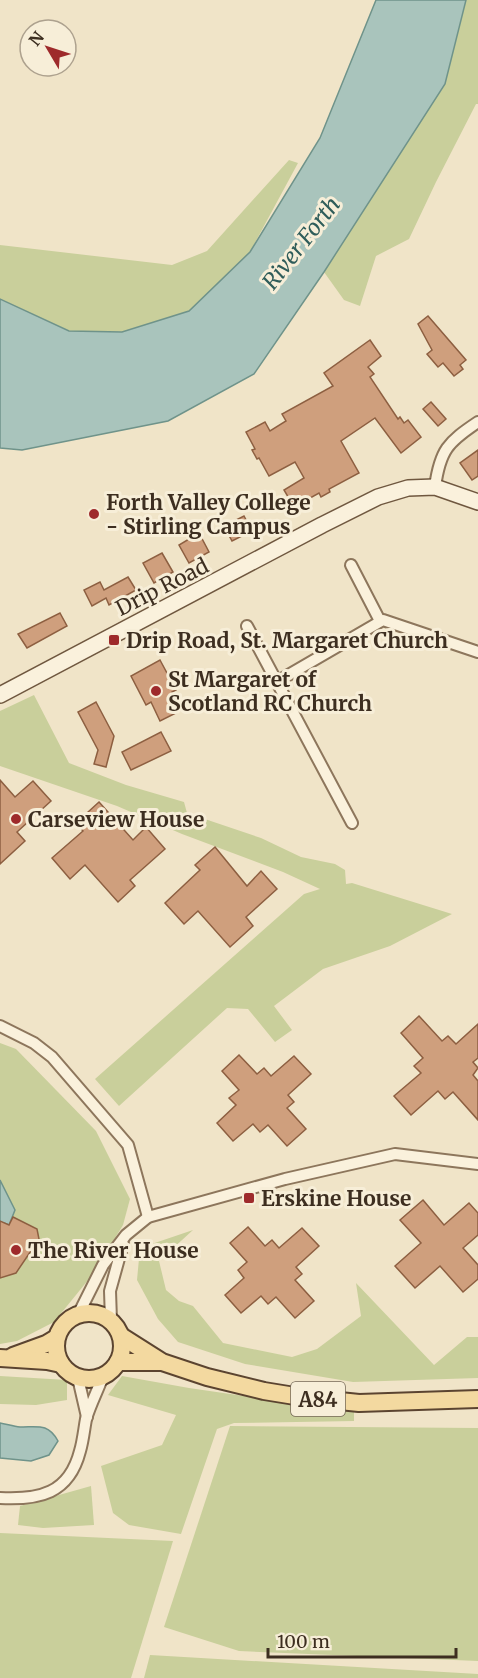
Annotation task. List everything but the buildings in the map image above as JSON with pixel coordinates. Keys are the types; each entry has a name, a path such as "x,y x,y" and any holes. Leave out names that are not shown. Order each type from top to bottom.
{"main road":[{"path":"111,1320 97,1313 79,1313 64,1323 56,1338 56,1351 60,1364 78,1378 91,1379 104,1376 118,1362 122,1345 121,1336"},
{"name":"A84","path":"111,1320 121,1336 162,1362"},
{"path":"3,1358 46,1344 56,1338"},
{"path":"3,1358 60,1364"},
{"name":"A84","path":"118,1362 162,1362 264,1391 359,1403 478,1399"}],"street":[{"path":"478,422 458,435 439,460 435,487 478,502"},
{"name":"Drip Road","path":"0,695 378,497 408,488 435,487"},
{"path":"351,565 380,621"},
{"path":"278,681 383,620 478,652"},
{"path":"247,626 352,823"},
{"path":"0,1026 34,1043 52,1057 128,1145 148,1216"},
{"path":"79,1313 103,1265 126,1235 148,1216 285,1179 395,1154 478,1164"},
{"path":"111,1320 110,1291 126,1235"},
{"path":"0,1498 37,1497 57,1488 72,1472 80,1453 87,1417 104,1376"},
{"path":"78,1378 87,1417"}],"green space":[{"path":"466,0 478,0 478,104 436,182 409,239 376,256 360,306 344,300 324,272 445,84"},
{"path":"289,160 298,163 250,252 189,311 122,332 69,331 0,299 0,245 172,265 207,251"},
{"path":"34,695 69,763 126,785 184,802 187,813 261,838 301,857 335,864 345,870 346,884 352,883 452,914 390,946 323,969 274,1006 292,1030 275,1042 248,1009 227,1008 119,1106 95,1079 304,894 320,889 117,806 0,766 0,711"},
{"path":"0,1043 16,1049 96,1131 130,1199 123,1225 93,1274 54,1322 17,1341 0,1344"},
{"path":"193,1230 159,1261 166,1290 179,1301 193,1306 223,1343 292,1357 317,1349 361,1316 356,1283 434,1365 467,1337 478,1337 478,1378 353,1382 245,1364 178,1342 158,1319 137,1280 140,1248"},
{"path":"0,1376 67,1380 67,1400 36,1405 0,1404"},
{"path":"122,1376 354,1412 354,1421 234,1423 217,1429 181,1534 129,1525 113,1513 101,1466 162,1445 176,1415 108,1395"},
{"path":"230,1426 478,1428 478,1661 239,1651 164,1627"},
{"path":"91,1486 94,1525 43,1528 18,1525 20,1506"},
{"path":"0,1533 173,1541 131,1678 0,1678"},
{"path":"150,1655 478,1674 478,1678 144,1678"}],"water":[{"name":"River Forth","path":"376,0 466,0 445,84 324,272 254,374 168,421 22,450 0,448 0,299 69,331 122,332 189,311 250,252 320,138"},
{"path":"0,1180 15,1210 9,1225 0,1224"},
{"path":"0,1423 20,1427 42,1427 50,1431 58,1441 49,1455 31,1461 0,1458"}],"place":[{"name":"Forth Valley College - Stirling Campus","path":"94,514"},
{"name":"Drip Road, St. Margaret Church","path":"114,640"},
{"name":"St Margaret of Scotland RC Church","path":"156,691"},
{"name":"Carseview House","path":"16,819"},
{"name":"Erskine House","path":"249,1198"},
{"name":"The River House","path":"16,1250"}]}
